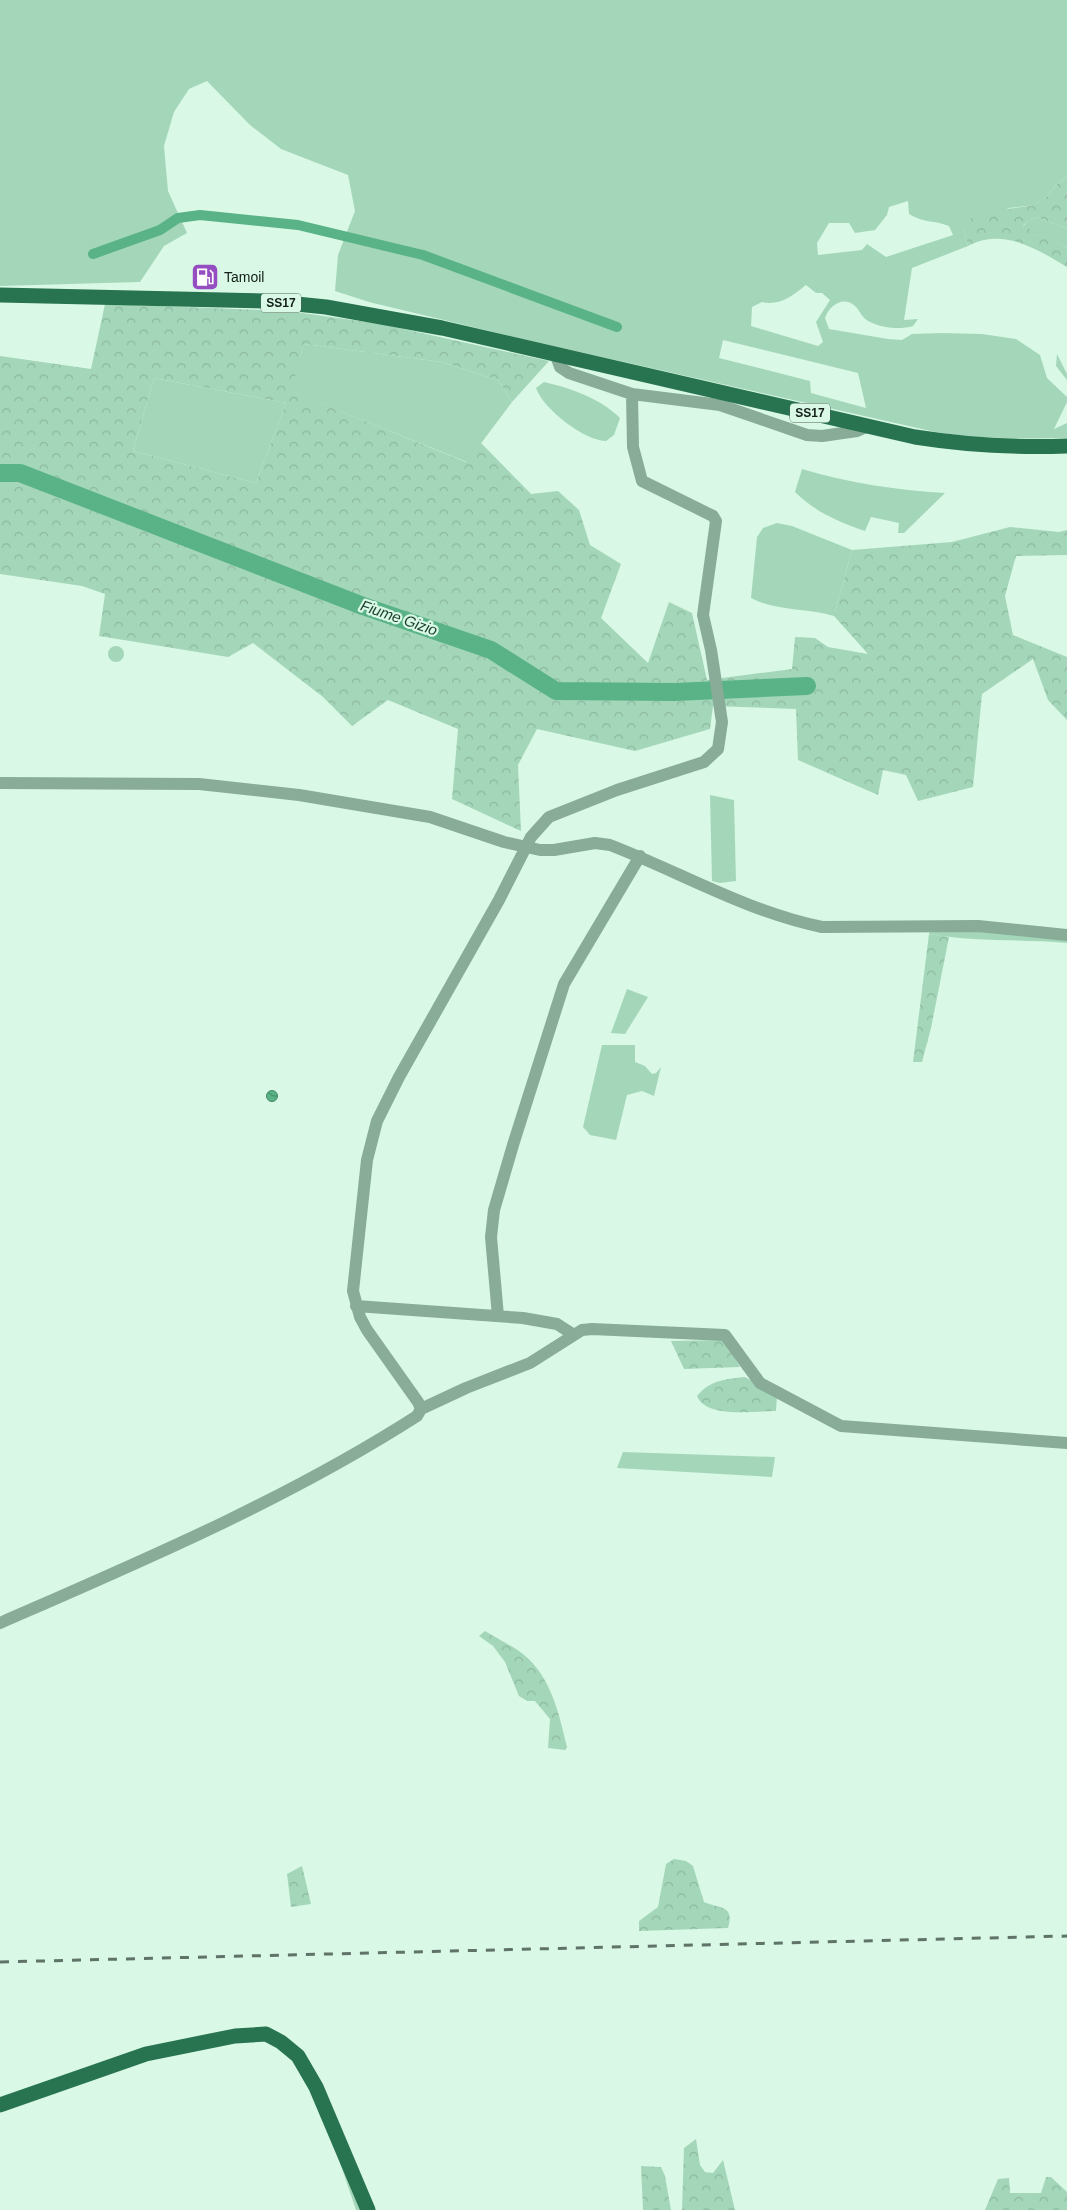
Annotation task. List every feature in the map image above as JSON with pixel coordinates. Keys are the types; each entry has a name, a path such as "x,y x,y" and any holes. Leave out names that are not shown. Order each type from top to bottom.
{"main road":[{"name":"SS17","path":"0,295 267,301 316,306 442,328 721,400 966,445 1026,448 1067,446"},
{"path":"0,2105 146,2054 235,2036 266,2034 281,2042 298,2056 316,2087 368,2210"}],"street":[{"path":"556,356 560,367 569,373 632,394 721,400 807,435 822,436 857,432 868,426"},
{"path":"421,1409 367,1330 356,1306 353,1291 367,1160 377,1121 399,1077 499,900 530,837 549,817 585,805 617,790 704,762 718,749 721,740 720,700 703,614 716,521 713,516 642,481 633,447 632,394"},
{"path":"0,783 198,784 300,795 430,817 504,842 526,846 554,850 595,843 610,845 797,922 822,927 978,926 1067,935"},
{"path":"498,1316 491,1237 494,1210 513,1145 564,984 640,856"},
{"path":"356,1306 498,1316 557,1324 574,1335"},
{"path":"0,1623 195,1538 372,1445 417,1416 421,1409 466,1388 530,1363 582,1330 725,1335 760,1383 840,1426 1067,1443"}],"green space":[{"path":"0,0 1067,0 1067,177 1056,185 1046,197 1034,205 1009,208 964,230 968,246 912,268 904,320 918,319 913,326 884,327 868,321 855,306 846,302 837,303 833,306 825,318 829,329 888,339 902,340 912,334 942,333 982,334 1016,339 1040,355 1047,378 1067,397 1067,402 1054,429 1067,423 1067,438 1001,438 935,432 531,341 369,302 335,291 338,255 355,211 348,175 281,149 250,125 207,81 189,89 174,112 164,146 168,191 187,233 164,246 140,282 0,286","holes":["908,201 909,214 919,219 949,226 953,235 886,257 867,244 862,250 818,255 817,243 829,223 849,223 855,233 875,230 887,215 889,207","806,285 816,293 822,293 830,300 816,322 823,342 818,346 751,326 752,307 762,302 774,303 791,296","723,340 858,373 866,408 811,393 810,381 719,358"]},
{"path":"1067,177 1067,229 1037,217 1028,221 1023,226 1067,248 1067,267 1031,247 1006,240 981,241 968,246 964,230 969,219 987,212 1034,205 1046,197 1056,185"},
{"path":"1037,217 1067,229 1067,248 1023,227 1028,221"},
{"path":"105,304 288,311 381,324 549,361 512,402 498,380 442,362 304,344 291,391 466,462 481,443 531,494 558,491 579,510 590,545 621,564 601,618 648,663 669,602 692,613 707,680 792,669 795,637 815,638 828,647 868,654 834,616 852,550 952,542 1010,527 1059,532 1067,530 1067,555 1016,556 1005,596 1013,635 1067,657 1067,720 1048,700 1033,659 982,694 973,787 918,801 906,775 883,770 878,795 798,760 796,709 713,706 710,729 635,751 537,729 518,765 521,831 452,799 458,729 388,700 352,726 323,697 253,643 228,657 99,636 105,594 82,586 0,574 0,356 91,369","holes":["154,378 286,403 256,483 133,451"]},
{"path":"304,344 442,362 498,380 512,402 467,462 290,391"},
{"path":"1057,354 1067,374 1067,380 1056,366"},
{"path":"154,378 286,403 256,483 133,451"},
{"path":"544,382 564,387 594,399 612,411 620,418 614,435 606,441 597,440 576,430 556,414 540,396 536,388"},
{"path":"802,469 873,485 945,493 904,533 898,533 899,523 871,517 865,531 828,516 795,492"},
{"path":"777,523 792,526 852,550 834,616 770,605 751,598 757,537 763,528"},
{"path":"116,646 122,648 124,654 122,660 116,662 110,660 108,654 110,648"},
{"path":"710,795 734,800 736,881 720,883 712,881"},
{"path":"931,929 1067,937 1067,943 946,937 929,934"},
{"path":"929,934 949,937 931,1028 922,1062 913,1062"},
{"path":"627,989 648,997 625,1034 611,1033"},
{"path":"602,1045 635,1045 635,1062 645,1066 652,1074 656,1073 661,1067 654,1096 642,1091 627,1095 616,1140 590,1135 583,1127"},
{"path":"724,1340 740,1367 684,1369 671,1341"},
{"path":"745,1377 777,1395 776,1411 721,1411 710,1408 702,1403 697,1396 713,1383"},
{"path":"623,1452 775,1457 772,1477 617,1468"},
{"path":"485,1631 516,1649 537,1668 551,1692 556,1706 567,1747 565,1750 548,1748 550,1719 535,1701 527,1701 519,1696 505,1662 493,1646 479,1636"},
{"path":"674,1859 686,1861 693,1866 704,1902 727,1911 730,1920 728,1928 639,1931 639,1921 658,1907 666,1864"},
{"path":"302,1866 311,1904 291,1907 287,1874"},
{"path":"696,2139 700,2165 705,2172 713,2173 723,2160 735,2210 682,2210 684,2148"},
{"path":"335,2148 364,2210 356,2210"},
{"path":"641,2166 661,2167 665,2176 671,2210 643,2210"},
{"path":"1046,2177 1051,2177 1067,2192 1067,2210 985,2210 998,2179 1009,2178 1010,2193 1041,2193"}],"water":[{"path":"272,1090 278,1096 272,1102 266,1096"}],"waterway":[{"path":"93,254 160,230 178,218 200,215 298,225 423,255 617,327"},
{"name":"Fiume Gizio","path":"0,473 20,473 363,606 491,650 556,691 675,692 807,686"}],"railway":[{"path":"0,1962 1067,1936"}],"place":[{"name":"Tamoil","path":"205,277"}]}
